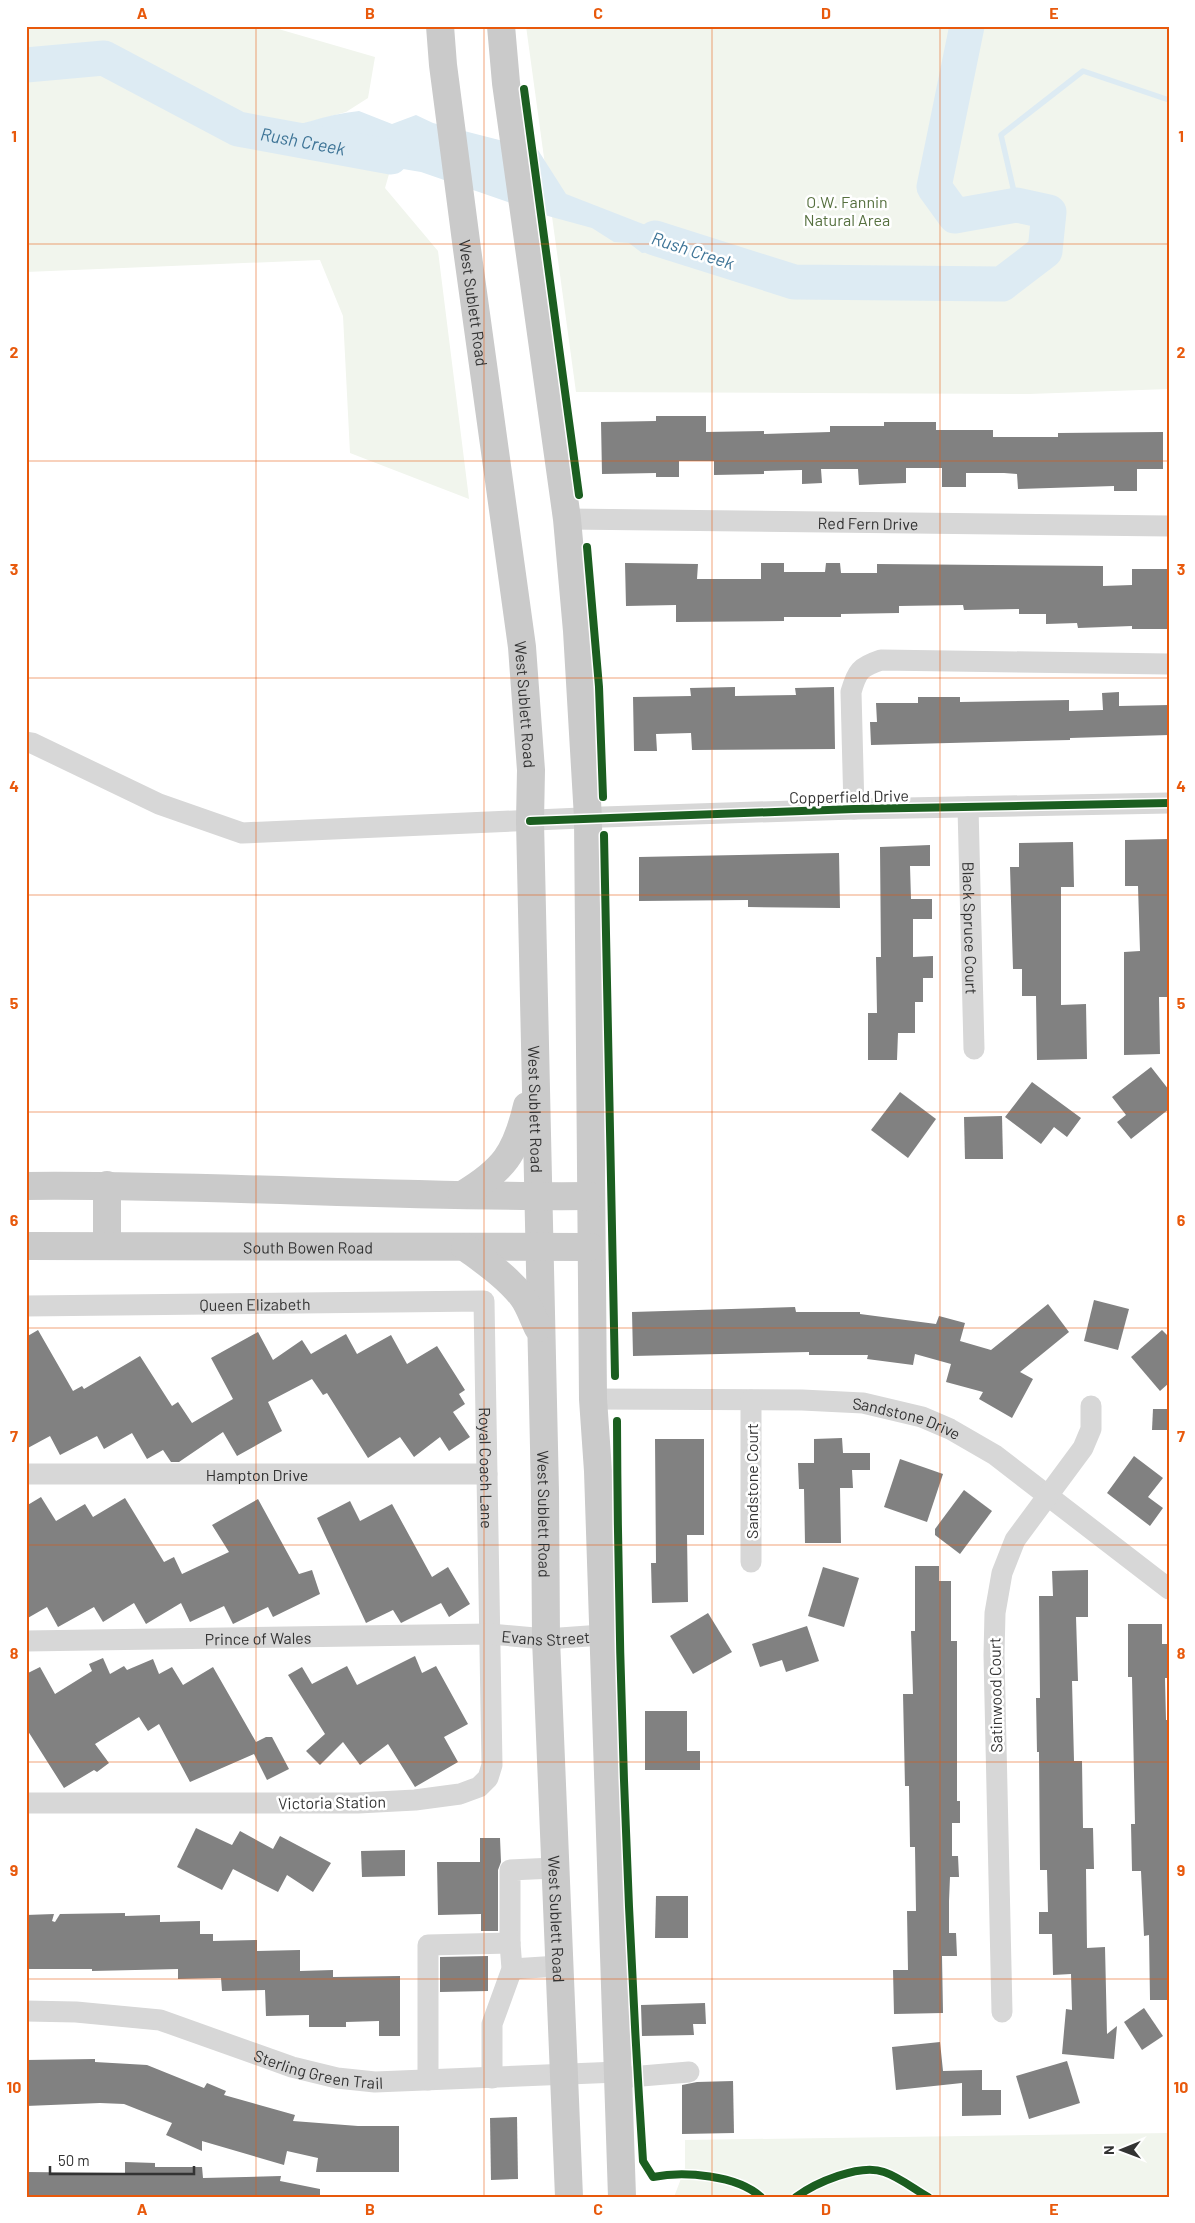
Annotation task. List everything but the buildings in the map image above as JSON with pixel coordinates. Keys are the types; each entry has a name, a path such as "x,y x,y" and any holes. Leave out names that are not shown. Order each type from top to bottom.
{"main road":[{"name":"West Sublett Road","path":"440,26 443,66 467,250 522,647 531,770 530,821 546,1639 554,1868 570,2197"},
{"path":"501,26 506,83 566,519 577,631 588,818 590,1247 593,1399 598,1471 622,2197"},
{"path":"462,1195 484,1182 505,1162 521,1133 535,1072"},
{"path":"26,1186 107,1185 462,1195 590,1196"},
{"path":"107,1185 107,1245"},
{"name":"South Bowen Road","path":"26,1246 590,1247"},
{"path":"465,1247 504,1276 523,1298 540,1333"}],"street":[{"name":"Red Fern Drive","path":"566,519 1169,526"},
{"path":"854,809 851,692 856,675 868,664 881,660 1169,664"},
{"name":"Copperfield Drive","path":"26,742 32,743 159,804 242,833 466,822 854,809 1169,803"},
{"name":"Black Spruce Court","path":"968,807 974,1049"},
{"name":"Queen Elizabeth","path":"26,1306 484,1301"},
{"name":"Royal Coach Lane","path":"484,1301 490,1634"},
{"name":"Sandstone Drive","path":"593,1399 863,1403 922,1417 950,1429 995,1455 1169,1589"},
{"name":"Sandstone Court","path":"751,1400 751,1562"},
{"name":"Satinwood Court","path":"1002,2012 994,1655 995,1613 1002,1574 1015,1540 1082,1448 1091,1429 1091,1406"},
{"name":"Hampton Drive","path":"26,1474 487,1474"},
{"name":"Evans Street","path":"490,1634 546,1639 602,1635"},
{"name":"Prince of Wales","path":"26,1641 490,1634"},
{"name":"Victoria Station","path":"26,1803 358,1803 415,1800 460,1794 479,1787 488,1778 492,1765 490,1634"},
{"path":"492,2078 492,2024 512,1969 510,1870 554,1868"},
{"path":"428,2080 428,1945 510,1943"},
{"path":"512,1969 559,1966"},
{"name":"Sterling Green Trail","path":"26,2011 76,2012 160,2020 292,2067 337,2078 375,2082 565,2074 618,2075 689,2072"}],"green space":[{"path":"26,26 268,26 375,57 368,98 346,112 280,130 260,131 257,144 294,149 322,140 391,167 385,188 438,251 469,499 350,453 343,316 320,260 26,272"},
{"name":"O.W. Fannin Natural Area","path":"526,26 1169,26 1169,389 1029,394 576,392"},
{"path":"1169,2133 1169,2197 674,2197 685,2168 685,2140"}],"water":[{"path":"359,111 392,124 416,115 433,123 538,150 566,194 702,247 699,258 670,258 656,252 642,253 629,243 614,242 592,228 548,216 421,172 391,167 322,139 294,149 257,144 260,131 273,130"}],"waterway":[{"name":"Rush Creek","path":"655,238 794,282 1002,284 1045,251 1049,212 1017,205 955,216 934,187 967,26"},
{"name":"Rush Creek","path":"26,65 104,58 238,129 391,157"},
{"path":"1017,205 1001,135 1083,71 1169,100"}],"cycle path":[{"path":"524,89 579,495"},
{"path":"587,547 599,687 603,797"},
{"path":"530,821 854,809 1169,803"},
{"path":"604,835 615,1376"},
{"path":"617,1421 624,1791 643,2161 653,2177 680,2174 710,2176 738,2184 761,2197"},
{"path":"796,2197 814,2186 838,2176 863,2170 884,2172 928,2197"}]}
